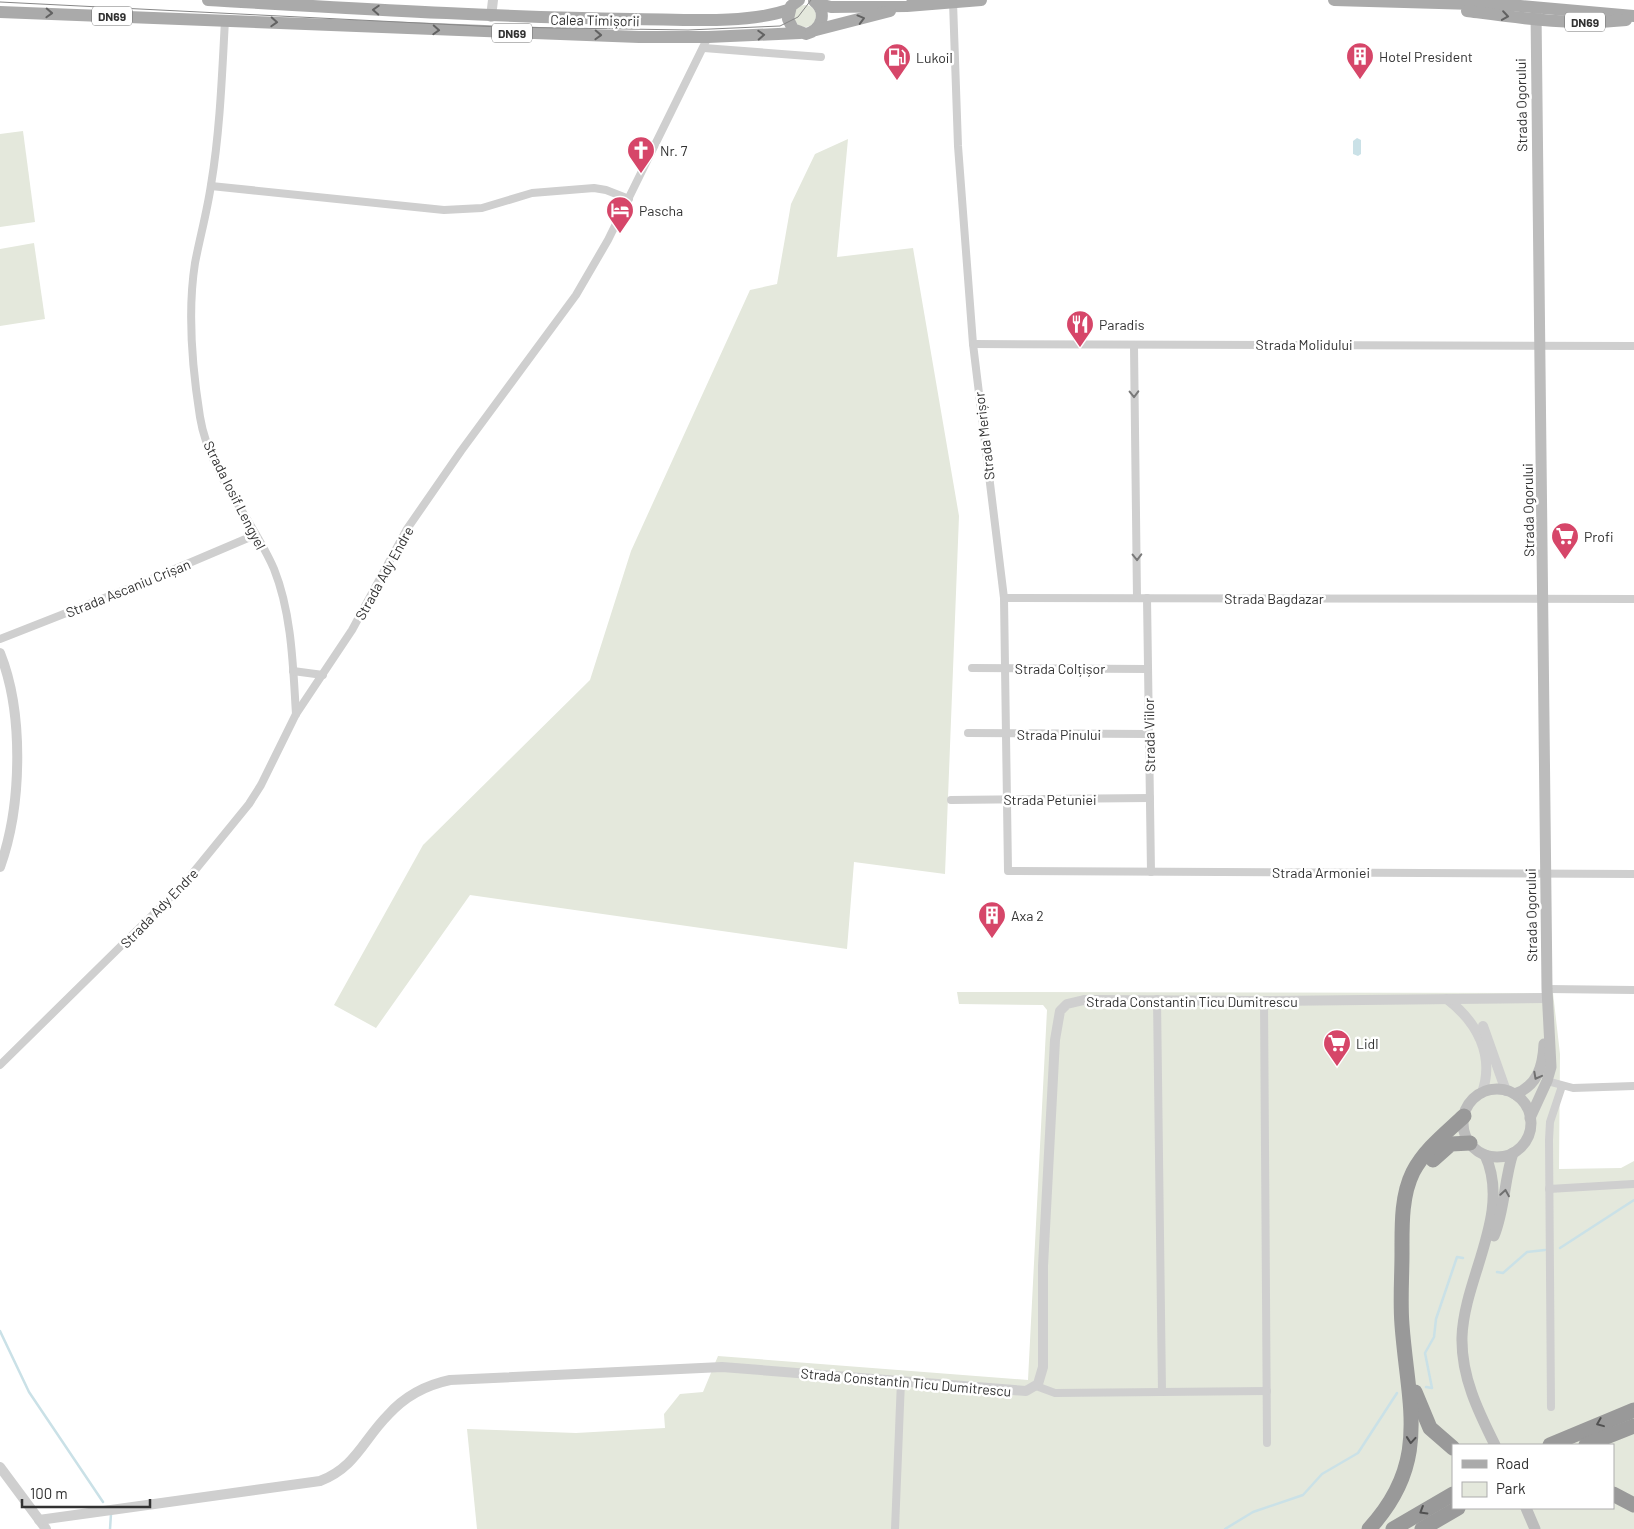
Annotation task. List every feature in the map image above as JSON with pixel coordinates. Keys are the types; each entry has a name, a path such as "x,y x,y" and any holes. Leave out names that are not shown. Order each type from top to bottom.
{"highway":[{"path":"1369,1529 1388,1506 1399,1487 1407,1465 1412,1422 1402,1325 1402,1270 1404,1205 1410,1178 1423,1155 1464,1116"},
{"path":"1402,1270 1410,1208 1418,1182 1442,1150 1457,1142 1470,1143"},
{"path":"1406,1356 1416,1396 1428,1423 1438,1437 1452,1447"},
{"path":"1552,1444 1634,1410"},
{"path":"1589,1444 1634,1426"},
{"path":"1541,1444 1566,1438"},
{"path":"1393,1529 1452,1495"},
{"path":"1614,1495 1634,1505"},
{"path":"1422,1529 1453,1511"}],"main road":[{"name":"Calea Timișorii","path":"208,0 490,17 709,19 764,16 793,4"},
{"name":"DN69","path":"815,1 831,7 907,6 981,0"},
{"name":"DN69","path":"1334,0 1536,9 1598,23 1634,18"},
{"name":"DN69","path":"815,1 822,17 816,30"},
{"name":"DN69","path":"793,4 789,23 800,33 811,32 907,6"},
{"name":"Strada Ogorului","path":"1510,1092 1531,1086 1542,1066 1550,992 1546,872 1536,9"},
{"name":"Calea Timișorii","path":"0,12 225,20 706,42 800,33"},
{"name":"Strada Ogorului","path":"1530,1118 1547,1081 1551,1058 1547,1012"},
{"path":"1494,1090 1510,1092 1527,1107 1530,1118 1529,1134 1520,1148 1513,1153 1500,1157 1485,1155 1470,1143 1464,1130 1464,1116 1469,1105 1482,1093 1494,1090"},
{"path":"1472,1288 1496,1229 1513,1153"},
{"path":"1485,1155 1494,1183 1492,1213 1463,1323 1462,1354 1468,1383 1485,1427 1494,1444"},
{"path":"1526,1509 1535,1529"}],"street":[{"path":"490,17 493,0"},
{"name":"Strada Merișor","path":"953,2 958,146 973,344 1004,598 1008,871"},
{"name":"Strada Iosif Lengyel","path":"225,20 217,136 211,186 192,290 190,322 194,375 200,419 210,451 274,569 281,593 293,671 296,714"},
{"path":"706,42 821,57"},
{"name":"Strada Ady Endre","path":"0,1066 183,885 249,804 262,785 296,714 371,598 407,529 461,451 576,295 629,199 706,42"},
{"path":"211,186 444,210 482,208 532,193 594,188 606,190 629,199"},
{"name":"Strada Molidului","path":"973,344 1134,346 1634,346"},
{"path":"1134,346 1137,598"},
{"name":"Strada Ascaniu Crișan","path":"0,638 135,586 255,535"},
{"name":"Strada Bagdazar","path":"1004,598 1634,599"},
{"name":"Strada Viilor","path":"1147,598 1151,872"},
{"path":"0,653 8,673 14,702 17,737 14,805 8,840 0,867"},
{"name":"Strada Colțișor","path":"972,668 1148,669"},
{"path":"293,671 323,675"},
{"name":"Strada Pinului","path":"968,733 1149,734"},
{"name":"Strada Petuniei","path":"951,800 1150,798"},
{"name":"Strada Armoniei","path":"1008,871 1546,872 1634,874"},
{"path":"1550,992 1634,990"},
{"name":"Strada Constantin Ticu Dumitrescu","path":"39,1520 320,1481 334,1476 352,1462 387,1415 401,1402 434,1383 450,1380 722,1367 1017,1391 1036,1386 1043,1367 1043,1266 1058,1017 1063,1007 1072,1002 1157,999 1264,1001 1447,999 1550,992"},
{"path":"1157,999 1162,1392"},
{"path":"1447,999 1462,1010 1472,1014 1485,1029 1510,1092"},
{"path":"1264,1001 1267,1443"},
{"path":"1462,1010 1478,1032 1484,1046 1486,1077 1482,1093"},
{"path":"1547,1081 1562,1086 1590,1089 1634,1086"},
{"path":"1551,1407 1550,1122 1562,1086"},
{"path":"1549,1189 1633,1184"},
{"path":"895,1529 901,1381"},
{"path":"1036,1386 1054,1393 1267,1391"},
{"path":"0,1467 46,1529"}],"green space":[{"path":"805,5 813,8 816,16 813,24 805,27 797,24 794,16 797,8"},
{"path":"23,131 35,222 0,227 0,134"},
{"path":"848,139 837,257 913,248 959,516 945,874 854,862 847,949 470,895 376,1028 334,1005 423,845 590,680 631,551 750,290 777,284 791,204 815,154"},
{"path":"34,243 45,319 0,326 0,249"},
{"path":"957,992 1553,993 1560,1054 1559,1169 1621,1168 1634,1161 1634,1529 477,1529 467,1429 576,1433 665,1428 664,1414 680,1394 703,1392 718,1356 1028,1380 1047,1010 1043,1005 959,1004"}],"water":[{"path":"1357,138 1361,140 1361,154 1358,156 1353,154 1353,141"}],"waterway":[{"path":"1560,1248 1634,1200"},
{"path":"1497,1272 1503,1273 1527,1252 1545,1250"},
{"path":"1426,1387 1432,1388 1425,1353 1434,1337 1436,1319 1457,1257 1463,1258"},
{"path":"0,1331 29,1392 103,1502"},
{"path":"1225,1529 1253,1512 1303,1495 1322,1474 1358,1453 1397,1393"},
{"path":"110,1529 111,1514"}],"tram line":[{"path":"0,2 499,27 688,30 780,26 798,17 811,0"}],"place":[{"name":"Hotel President","path":"1360,80"},
{"name":"Lukoil","path":"897,81"},
{"name":"Nr. 7","path":"641,174"},
{"name":"Pascha","path":"620,234"},
{"name":"Paradis","path":"1080,348"},
{"name":"Profi","path":"1565,560"},
{"name":"Axa 2","path":"992,939"},
{"name":"Lidl","path":"1337,1067"}]}
